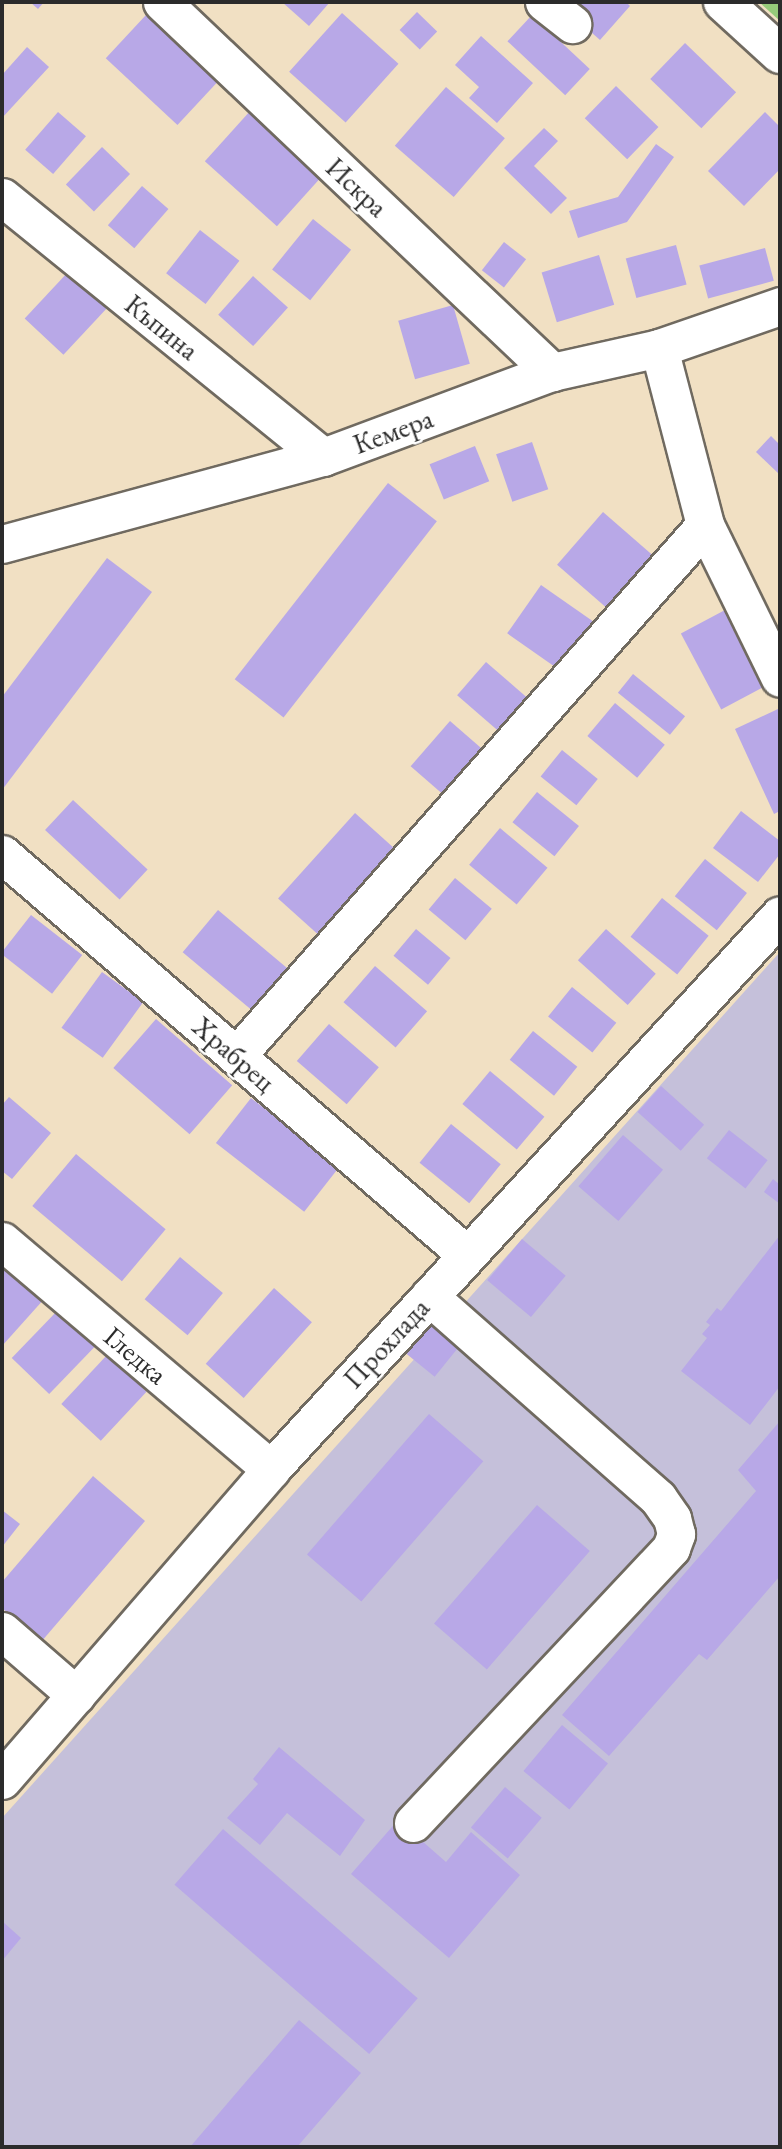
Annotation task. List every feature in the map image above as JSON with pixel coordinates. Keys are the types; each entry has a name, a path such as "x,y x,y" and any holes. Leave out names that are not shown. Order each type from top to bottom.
{"main road":[{"path":"723,2 780,54"}],"street":[{"name":"Искра","path":"162,2 552,372"},
{"name":"Къпина","path":"2,197 323,457"},
{"name":"Кемера","path":"2,544 323,457 552,372 659,348 780,306"},
{"path":"659,348 705,525 780,678"},
{"path":"236,1056 705,525"},
{"name":"Храбрец","path":"2,854 467,1255"},
{"name":"Прохлада","path":"2,1780 271,1469 780,915"},
{"name":"Гледка","path":"2,1241 271,1469"},
{"path":"413,1823 671,1548 676,1534 672,1517 658,1498 429,1296"},
{"path":"2,1631 76,1695"}],"shaded area":[{"path":"780,952 780,2147 2,2147 2,1818"}],"green space":[{"path":"759,2 780,2 780,21"}],"building":[{"path":"30,2 44,2 38,9"},
{"path":"282,2 330,2 309,26"},
{"path":"557,2 626,2 630,6 600,40"},
{"path":"417,12 437,31 420,49 400,30"},
{"path":"342,13 398,64 346,123 289,72"},
{"path":"146,15 218,82 177,125 106,58"},
{"path":"532,15 590,69 565,95 507,41"},
{"path":"481,36 533,83 497,123 469,98 479,87 455,65"},
{"path":"685,43 736,92 701,128 650,79"},
{"path":"27,47 49,67 2,118 2,75"},
{"path":"616,86 658,127 627,159 585,118"},
{"path":"446,87 505,138 454,197 395,146"},
{"path":"251,110 323,175 277,226 205,161"},
{"path":"58,112 86,136 53,174 25,150"},
{"path":"765,112 780,127 780,169 744,206 708,171"},
{"path":"544,128 558,141 534,166 567,198 551,214 504,168"},
{"path":"656,144 674,157 627,222 578,238 569,211 618,197"},
{"path":"102,147 130,174 94,211 66,184"},
{"path":"142,186 168,209 134,248 108,225"},
{"path":"313,219 351,250 310,300 272,270"},
{"path":"200,230 239,261 206,304 166,273"},
{"path":"504,242 526,259 504,288 482,270"},
{"path":"676,245 687,285 636,298 626,258"},
{"path":"765,248 774,281 708,298 699,266"},
{"path":"599,255 614,305 557,322 542,273"},
{"path":"69,271 108,307 63,355 25,319"},
{"path":"253,276 288,307 253,346 218,315"},
{"path":"453,305 470,364 415,379 398,321"},
{"path":"771,436 780,445 780,475 756,452"},
{"path":"532,442 548,489 512,502 496,454"},
{"path":"475,446 489,481 444,500 430,464"},
{"path":"388,483 437,521 284,717 235,679"},
{"path":"603,512 662,563 616,616 557,565"},
{"path":"107,558 152,592 2,790 2,697"},
{"path":"541,585 595,623 561,671 507,633"},
{"path":"725,610 765,686 721,709 681,633"},
{"path":"486,662 528,698 499,731 457,695"},
{"path":"633,674 685,716 670,735 618,693"},
{"path":"615,703 665,745 637,778 587,736"},
{"path":"778,709 780,811 774,814 735,729"},
{"path":"450,721 484,751 445,796 411,766"},
{"path":"562,750 598,779 576,805 541,776"},
{"path":"537,792 579,826 554,856 512,822"},
{"path":"73,800 148,870 120,900 45,830"},
{"path":"741,811 780,841 780,854 758,882 713,848"},
{"path":"355,813 396,850 319,935 278,898"},
{"path":"500,828 547,868 517,905 469,865"},
{"path":"705,859 747,893 717,930 675,896"},
{"path":"455,878 492,909 465,940 429,909"},
{"path":"662,898 709,936 677,975 631,937"},
{"path":"218,910 288,969 253,1011 183,952"},
{"path":"31,915 82,955 52,994 2,955"},
{"path":"416,929 450,958 428,985 394,956"},
{"path":"606,929 656,974 628,1005 578,960"},
{"path":"375,966 427,1011 396,1047 344,1002"},
{"path":"102,972 143,1002 103,1058 61,1028"},
{"path":"572,987 616,1023 592,1052 548,1017"},
{"path":"156,1019 232,1085 190,1134 113,1068"},
{"path":"329,1024 379,1067 347,1104 297,1061"},
{"path":"533,1031 577,1067 554,1096 510,1060"},
{"path":"490,1071 544,1117 517,1150 462,1104"},
{"path":"661,1086 704,1125 681,1151 638,1112"},
{"path":"9,1097 51,1133 12,1179 2,1171 2,1105"},
{"path":"251,1098 339,1167 304,1212 216,1143"},
{"path":"451,1124 501,1164 469,1203 420,1163"},
{"path":"729,1130 768,1160 745,1189 707,1158"},
{"path":"623,1135 663,1170 618,1221 578,1186"},
{"path":"76,1154 166,1229 122,1281 32,1206"},
{"path":"773,1179 780,1185 780,1204 764,1192"},
{"path":"780,1235 780,1386 750,1425 681,1371 707,1338 702,1334 710,1325 706,1322 717,1308 721,1311"},
{"path":"522,1239 566,1276 531,1317 487,1280"},
{"path":"180,1257 223,1293 188,1335 145,1299"},
{"path":"2,1260 45,1298 2,1346"},
{"path":"274,1288 312,1322 244,1398 206,1364"},
{"path":"59,1309 96,1345 49,1394 12,1358"},
{"path":"435,1319 463,1342 435,1377 407,1354"},
{"path":"107,1355 146,1392 101,1441 61,1404"},
{"path":"429,1414 483,1461 361,1602 307,1554"},
{"path":"780,1421 780,1576 707,1660 699,1654 609,1756 562,1715 756,1491 738,1470"},
{"path":"93,1476 145,1521 41,1642 2,1608 2,1582"},
{"path":"537,1505 590,1551 487,1669 434,1623"},
{"path":"2,1510 20,1524 2,1547"},
{"path":"562,1725 608,1764 569,1810 523,1771"},
{"path":"279,1747 365,1820 340,1856 287,1813 260,1845 227,1818 258,1784 253,1779"},
{"path":"505,1787 542,1818 508,1858 471,1828"},
{"path":"398,1820 446,1862 471,1832 520,1875 449,1958 351,1874"},
{"path":"223,1829 418,1998 369,2054 174,1885"},
{"path":"2,1921 21,1938 2,1961"},
{"path":"299,2020 361,2073 297,2147 190,2147"}]}
